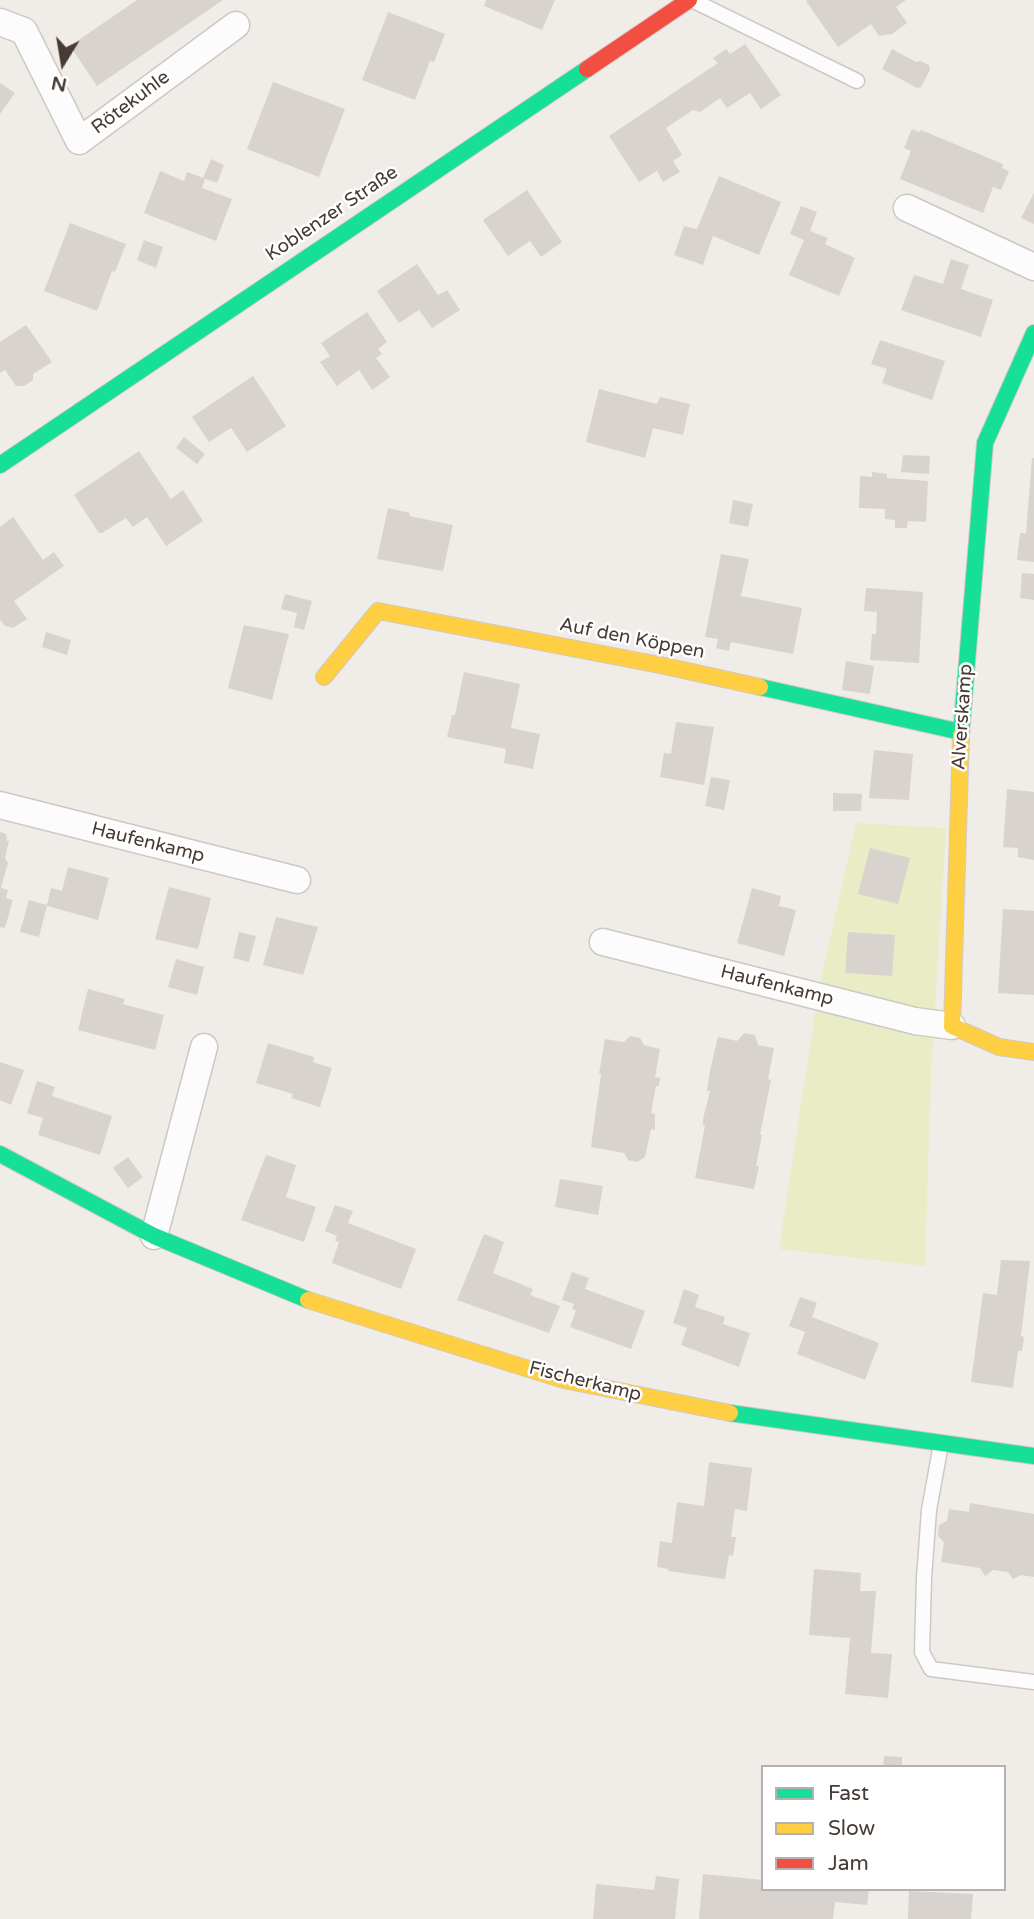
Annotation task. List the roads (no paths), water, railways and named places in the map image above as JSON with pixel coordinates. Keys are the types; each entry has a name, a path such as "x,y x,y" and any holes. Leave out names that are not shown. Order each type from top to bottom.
{"street":[{"name":"Koblenzer Straße","path":"0,466 691,0"},
{"name":"Rötekuhle","path":"0,22 24,31 79,141 236,25"},
{"path":"907,208 1034,267"},
{"name":"Alverskamp","path":"953,1026 961,732 985,443 1034,332"},
{"name":"Auf den Köppen","path":"324,677 378,611 660,665 961,732"},
{"name":"Haufenkamp","path":"0,805 297,880"},
{"name":"Haufenkamp","path":"603,942 915,1021 953,1026"},
{"path":"953,1026 999,1047 1034,1052"},
{"path":"154,1236 204,1047"},
{"name":"Fischerkamp","path":"0,1154 154,1236 323,1306 564,1380 698,1408 1034,1456"}],"lane":[{"path":"691,0 857,81"},
{"path":"941,1443 929,1510 923,1578 922,1652 931,1669 1034,1682"}]}
